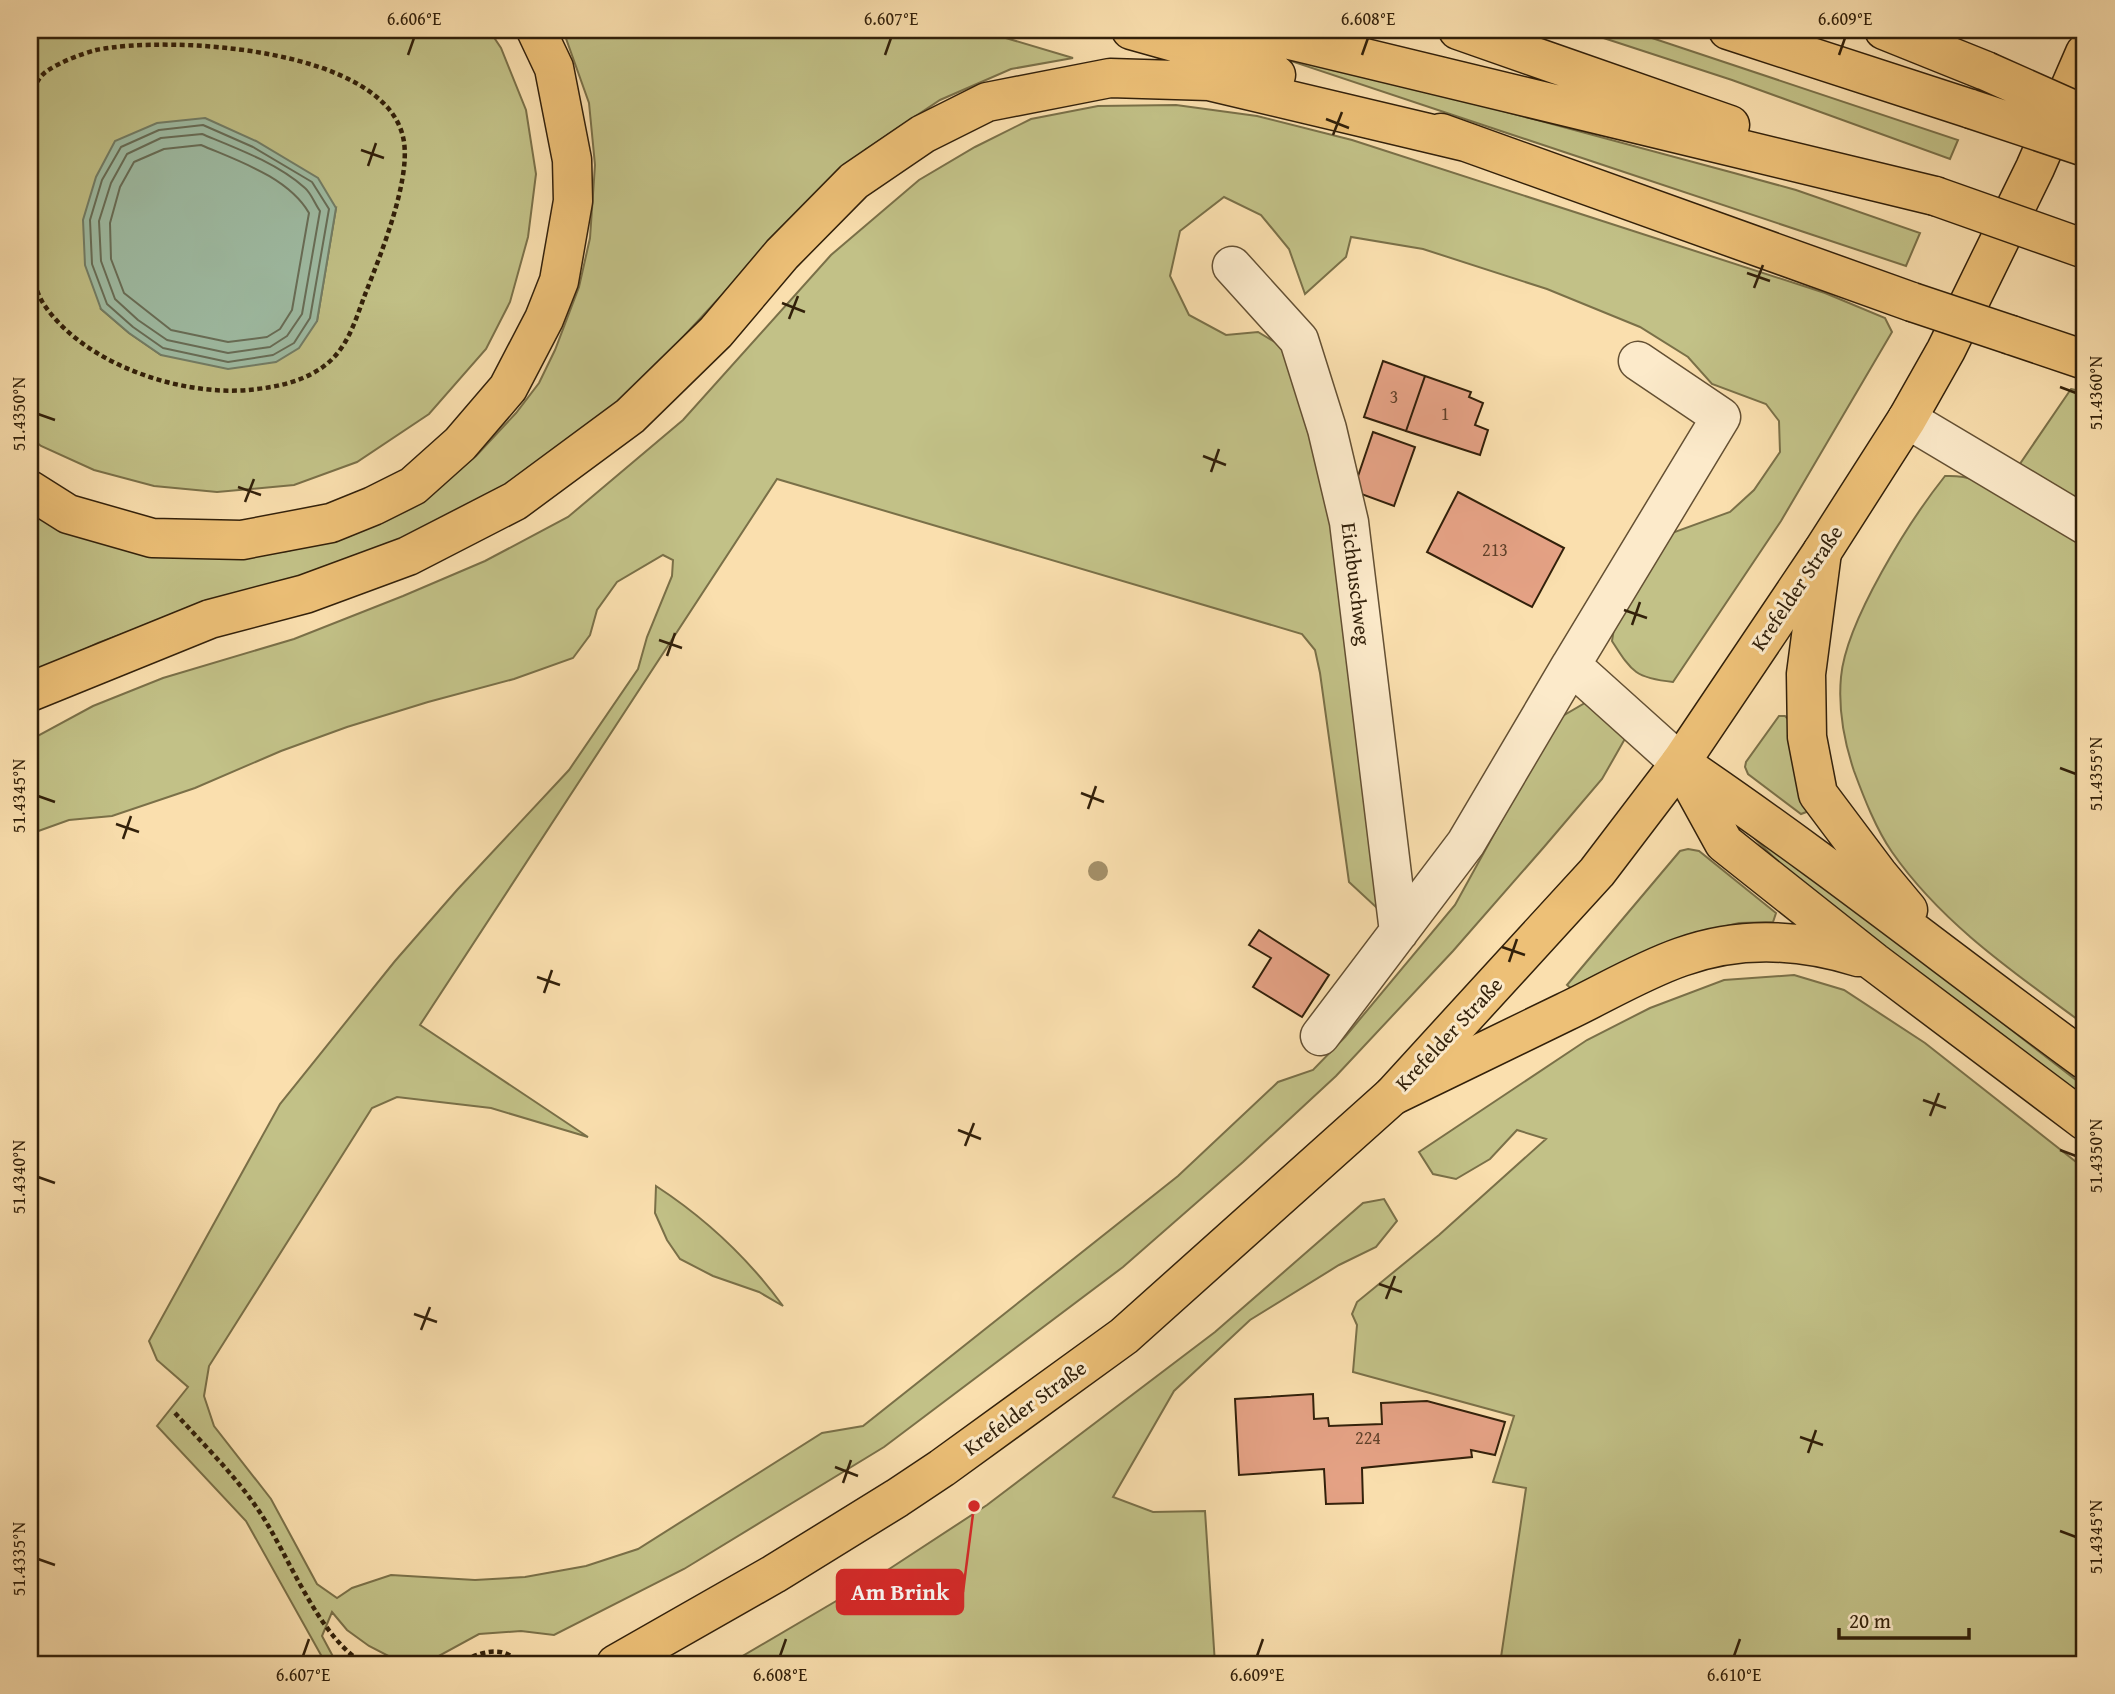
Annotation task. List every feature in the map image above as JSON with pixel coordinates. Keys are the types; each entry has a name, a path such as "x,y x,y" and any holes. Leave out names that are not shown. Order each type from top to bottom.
{"main road":[{"path":"30,489 68,514 152,538 242,540 331,523 373,506 413,486 460,444 508,388 544,319 559,281 573,201 572,160 554,68 536,30"},
{"path":"1131,30 1220,55 1894,296 2085,360"},
{"path":"1249,30 1935,196"},
{"path":"1458,30 2085,249"},
{"path":"1728,30 2085,147"},
{"path":"1884,30 2085,115"},
{"name":"Krefelder Straße","path":"616,1664 774,1574 909,1490 1124,1336 1392,1096 1598,872 1680,763 1822,552 1907,419 1946,350 2023,192 2085,53"},
{"path":"30,692 210,619 305,594 408,556 515,501 630,416 716,332 782,254 854,181 923,134 987,102 1110,78 1209,81 1466,142"},
{"path":"1822,552 1806,674 1807,737 1818,794 1878,874 1955,965"},
{"path":"1680,763 1724,843 1874,962 2085,1121"},
{"path":"1680,763 1746,807 2085,1060"},
{"path":"1392,1096 1680,957 1740,943 1797,943 1837,950 1874,962"}],"lane":[{"name":"Eichbuschweg","path":"1232,266 1299,340 1327,429 1349,522 1399,932"},
{"path":"1320,1036 1466,843 1721,416 1638,361"},
{"path":"1907,419 2085,525"},
{"path":"1571,665 1680,763"}],"path":[{"path":"30,98 35,85 45,72 95,51 180,44 226,49 311,63 341,74 369,90 395,114 404,141 404,173 375,271 342,348 319,370 285,385 246,390 209,390 173,384 98,355 68,331 41,302 31,266 30,218"},
{"path":"174,1413 259,1510 326,1625 350,1656 365,1664"},
{"path":"457,1664 478,1653 498,1651 514,1657 519,1664"}],"shaded area":[{"path":"30,30 489,30 501,48 526,110 536,174 528,237 510,302 486,349 429,414 357,462 294,485 217,492 154,486 94,470 41,446 30,437","holes":["336,208 317,321 161,355 101,309"]},
{"path":"563,30 979,30 1073,58 1011,69 940,100 865,150 805,205 672,349 602,417 502,488 405,539 302,578 209,602 98,643 30,676 30,509 240,557 288,551 330,538 415,501 476,456 516,413 539,383 555,350 579,287 590,238 595,165 589,103"},
{"path":"1579,30 1628,30 1958,140 1950,159 1732,80"},
{"path":"1267,53 1295,55 1796,190 1920,233 1906,266"},
{"path":"1176,105 1257,116 1352,140 1825,293 1885,318 1892,332 1781,521 1673,682 1650,678 1636,672 1612,641 1620,590 1669,534 1730,512 1754,490 1780,452 1779,421 1766,404 1712,384 1688,357 1640,327 1547,289 1423,249 1351,237 1346,257 1305,294 1289,249 1261,215 1224,197 1180,231 1170,276 1189,315 1226,335 1258,332 1283,347 1329,503 1377,908 1349,882 1320,673 1315,650 1302,634 777,479 420,1025 588,1137 491,1108 397,1097 372,1108 209,1366 204,1396 214,1426 271,1499 317,1584 337,1598 352,1588 391,1575 475,1580 525,1577 586,1566 638,1549 822,1433 863,1426 1178,1176 1278,1082 1313,1070 1345,1037 1455,905 1561,717 1590,700 1626,737 1602,779 1544,847 1453,951 1336,1076 1123,1267 884,1447 684,1569 554,1635 521,1631 479,1634 426,1663 400,1662 369,1646 347,1630 332,1612 322,1636 337,1664 326,1664 246,1521 157,1426 188,1387 157,1360 149,1341 280,1104 395,961 569,770 638,669 647,637 672,576 673,560 663,555 617,582 597,610 590,635 573,658 514,679 347,727 281,751 195,788 112,816 69,820 30,834 30,740 93,706 163,678 294,639 403,596 485,561 568,517 683,420 831,255 919,180 975,147 1031,119 1098,106"},
{"path":"2071,389 2085,392 2085,1025 2007,967 1957,925 1912,878 1892,852 1866,802 1854,771 1845,737 1840,701 1845,654 1867,600 1898,544 1945,476 1974,479 2000,493"},
{"path":"1779,716 1785,716 1789,720 1809,811 1801,814 1748,774 1745,767"},
{"path":"1750,834 1817,879 2085,1087 2085,1100 1802,885"},
{"path":"1680,851 1699,851 1776,913 1773,922 1739,923 1694,934 1574,991 1567,985"},
{"path":"1794,975 1844,990 1925,1043 2085,1169 2085,1627 2082,1633 2081,1664 1500,1664 1526,1488 1493,1482 1514,1416 1353,1372 1357,1325 1352,1314 1357,1302 1439,1235 1546,1139 1517,1130 1490,1159 1456,1179 1433,1174 1419,1152 1587,1040 1650,1008 1724,980"},
{"path":"656,1186 725,1240 783,1306 759,1292 713,1276 680,1259 667,1240 655,1213"},
{"path":"1384,1199 1397,1221 1376,1247 1339,1265 1250,1320 1174,1391 1113,1497 1153,1512 1205,1511 1215,1664 729,1664 877,1577 987,1505 1215,1332 1363,1203"}],"water":[{"path":"205,118 256,141 318,178 336,208 317,321 299,348 276,362 228,369 161,355 101,309 85,265 83,220 96,177 115,141 157,123"}],"building":[{"path":"1383,361 1425,376 1406,431 1364,417"},
{"path":"1425,376 1471,392 1469,397 1483,403 1475,425 1488,430 1480,455 1406,431"},
{"path":"1373,432 1415,447 1394,506 1353,491"},
{"path":"1458,492 1564,548 1532,607 1427,552"},
{"path":"1259,930 1329,975 1302,1017 1253,987 1271,958 1249,945"},
{"path":"1313,1394 1314,1419 1328,1418 1329,1426 1382,1424 1381,1403 1427,1401 1505,1422 1495,1455 1471,1450 1472,1457 1362,1468 1363,1503 1326,1504 1324,1469 1239,1475 1235,1399"}],"place":[{"name":"Am Brink","path":"974,1506"}]}
